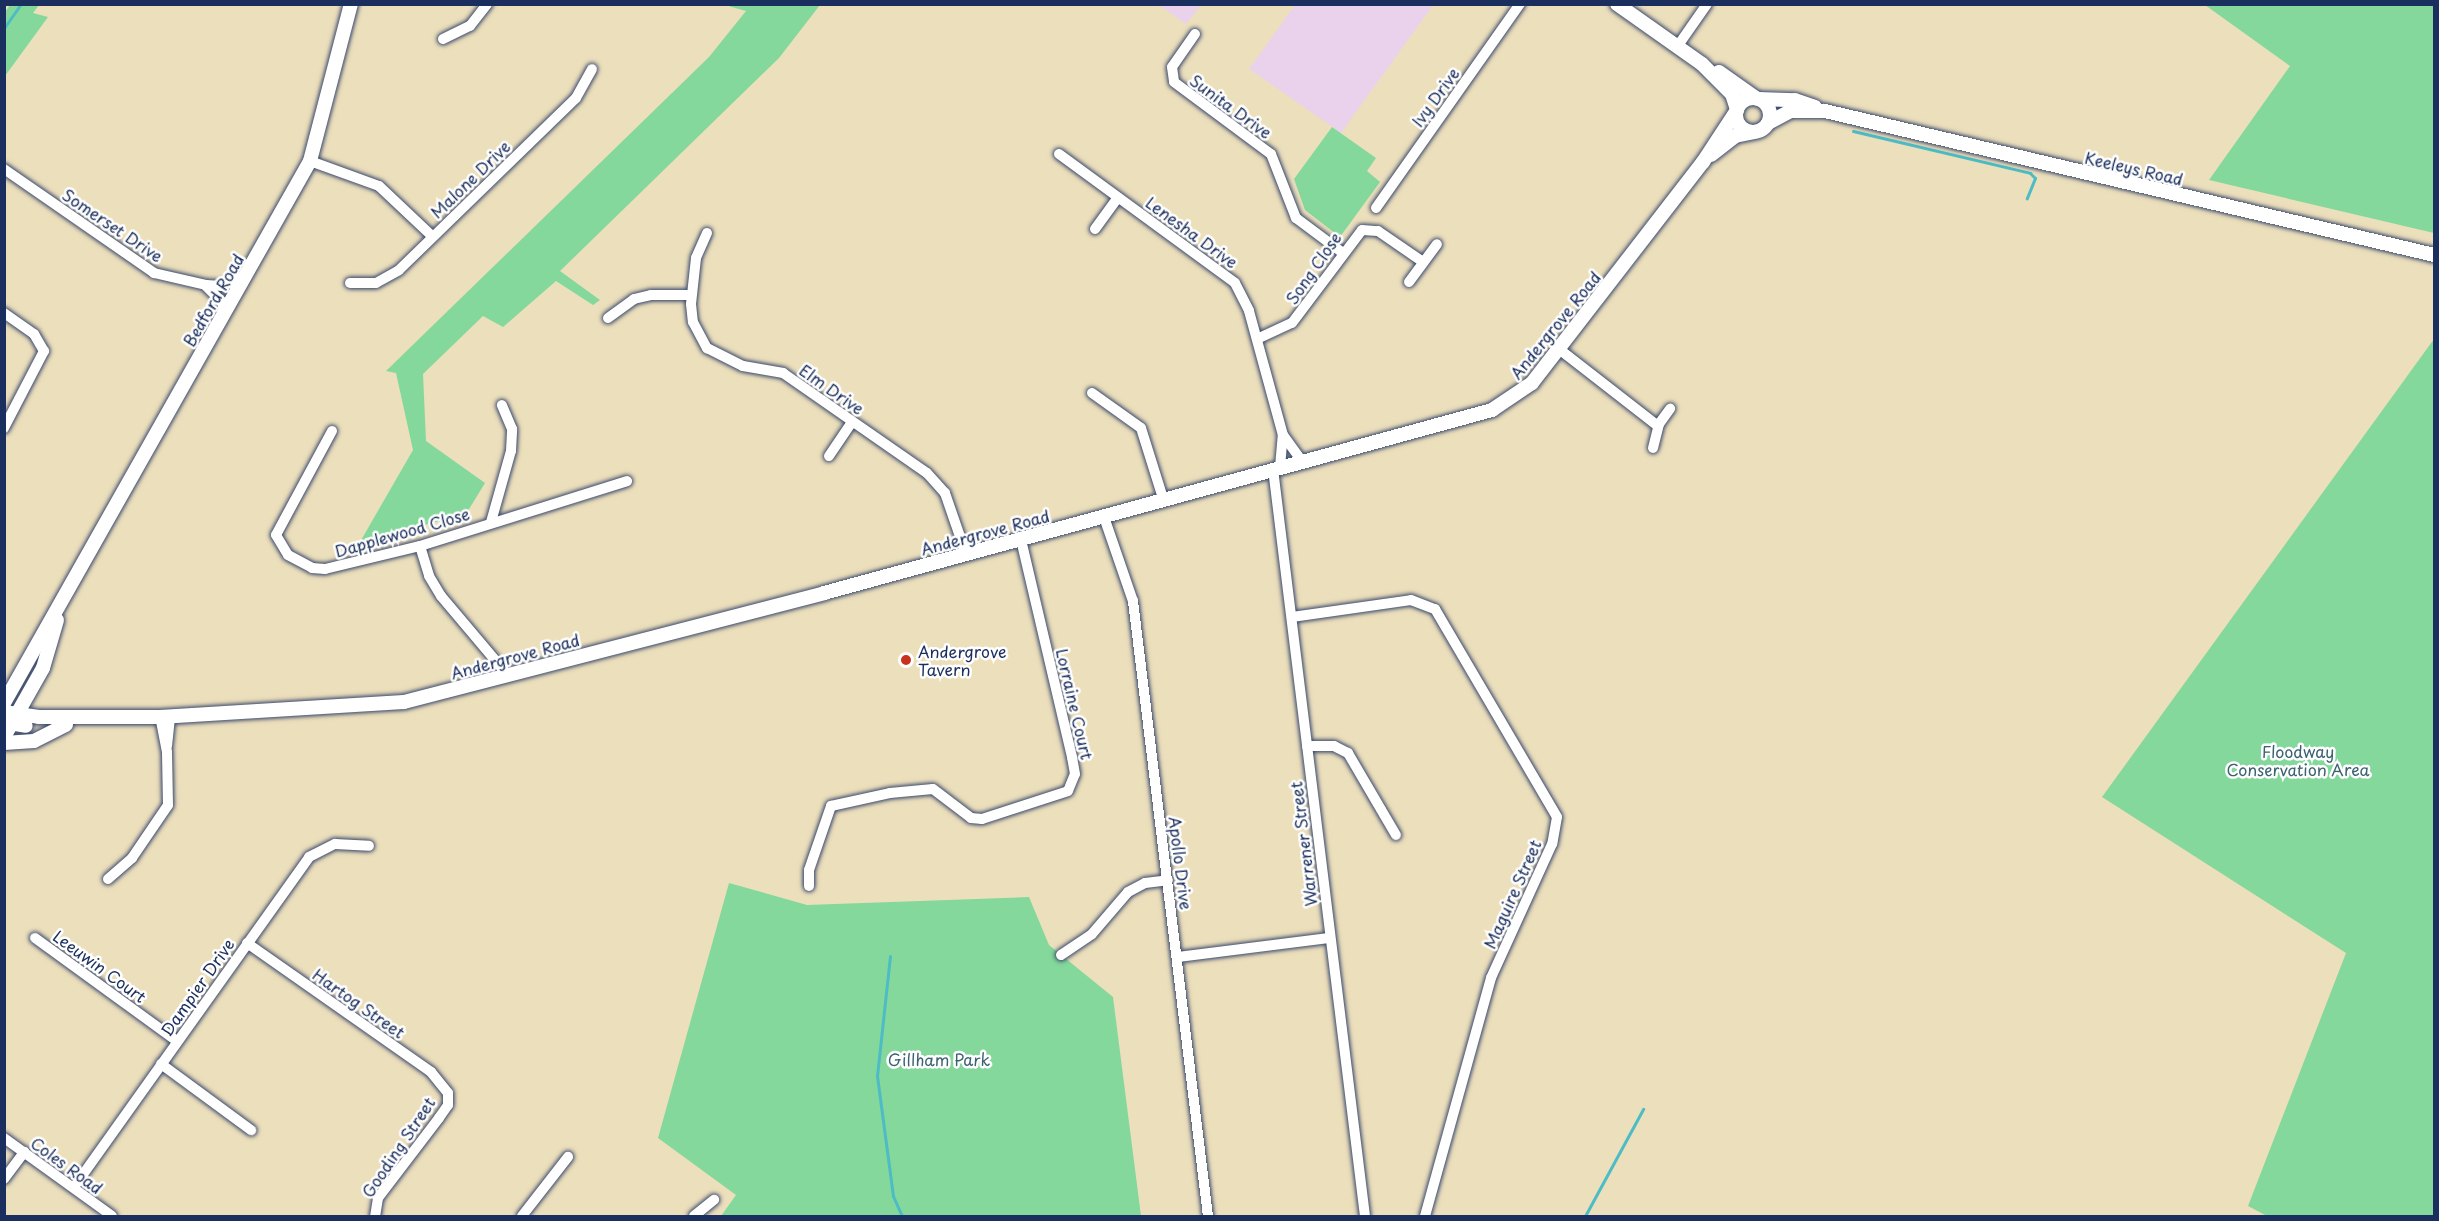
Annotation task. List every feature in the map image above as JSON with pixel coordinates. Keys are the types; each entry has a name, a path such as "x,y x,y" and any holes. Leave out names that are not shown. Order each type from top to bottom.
{"street":[{"name":"Bedford Road","path":"4,703 310,160 351,4"},
{"path":"443,39 470,26 487,4"},
{"name":"Ivy Drive","path":"1376,208 1520,4"},
{"path":"1617,4 1698,62 1757,99 1769,109 1768,123 1755,131 1741,126 1730,91 1698,62"},
{"path":"1677,47 1707,4"},
{"name":"Sunita Drive","path":"1195,34 1172,67 1174,82 1271,154 1278,165 1296,218 1343,253"},
{"name":"Malone Drive","path":"350,283 376,283 385,279 576,98 592,69"},
{"path":"1737,110 1744,100 1757,99"},
{"name":"Keeleys Road","path":"1757,99 1795,100 1826,111 2434,255"},
{"name":"Andergrove Road","path":"10,718 66,725 165,716 375,705 507,675 966,554 1104,517 1163,498 1492,410 1526,389 1559,349 1703,162 1737,110"},
{"name":"Keeleys Road","path":"1768,123 1788,112 1826,111"},
{"name":"Andergrove Road","path":"1703,162 1733,137 1755,131"},
{"name":"Lenesha Drive","path":"1059,154 1231,278 1246,301 1283,435 1302,461"},
{"path":"310,160 379,186 432,236"},
{"name":"Somerset Drive","path":"4,169 154,273 206,285 234,283 246,275"},
{"path":"1095,229 1119,197"},
{"name":"Song Close","path":"1257,339 1292,323 1358,233 1373,229 1423,262"},
{"name":"Elm Drive","path":"707,233 697,254 691,295 693,322 707,348 743,366 783,373 927,474 945,493 966,554"},
{"path":"1409,282 1437,244"},
{"path":"206,285 222,302 224,313"},
{"path":"608,318 634,299 651,295 691,295"},
{"path":"4,313 34,334 44,351 4,428"},
{"path":"1559,349 1658,426"},
{"path":"1092,393 1141,428 1163,498"},
{"path":"491,522 511,451 512,429 502,405"},
{"path":"1653,448 1658,426 1670,409"},
{"path":"829,456 852,422"},
{"name":"Dapplewood Close","path":"332,431 280,522 276,535 280,547 312,568 325,569 420,546 627,481"},
{"name":"Lenesha Drive","path":"1276,468 1283,435"},
{"name":"Warrener Street","path":"1276,468 1329,938 1365,1216"},
{"name":"Apollo Drive","path":"1104,517 1133,601 1208,1216"},
{"name":"Lorraine Court","path":"809,886 810,870 831,806 890,793 933,789 971,818 982,819 1068,791 1075,774 1021,539"},
{"path":"420,546 429,576 441,596 507,675"},
{"name":"Bedford Road","path":"4,737 10,718 46,662 65,595"},
{"name":"Maguire Street","path":"1292,617 1411,600 1435,609 1557,818 1552,844 1491,978 1425,1216"},
{"path":"108,879 130,860 165,811 169,792 165,716"},
{"name":"Andergrove Road","path":"10,718 165,716"},
{"path":"4,743 34,741 66,725"},
{"path":"1307,746 1334,746 1348,753 1396,835"},
{"name":"Dampier Drive","path":"74,1187 309,857 335,844 369,846"},
{"path":"1061,956 1092,934 1128,892 1145,883 1168,880"},
{"name":"Leeuwin Court","path":"34,938 177,1041"},
{"path":"1178,957 1329,938"},
{"name":"Hartog Street","path":"247,943 431,1072 448,1093"},
{"path":"161,1064 251,1130"},
{"name":"Gooding Street","path":"375,1216 378,1198 439,1119 448,1105 448,1093"},
{"name":"Coles Road","path":"4,1138 112,1216"},
{"path":"4,1179 24,1152"},
{"path":"522,1216 568,1157"},
{"path":"694,1216 714,1200"}],"shaded area":[{"path":"1159,5 1201,5 1186,24"},
{"path":"1295,5 1433,5 1341,133 1249,69"}],"green space":[{"path":"10,5 39,5 33,13 48,17 5,76 5,12"},
{"path":"725,5 820,5 779,58 560,271 600,300 593,305 556,281 503,327 483,316 423,374 426,441 485,483 466,514 360,542 413,450 396,373 386,371 709,57 746,11"},
{"path":"2205,5 2434,5 2434,233 2209,180 2290,66"},
{"path":"1332,127 1376,158 1367,171 1380,182 1340,237 1305,210 1294,179"},
{"name":"Floodway Conservation Area","path":"2434,339 2434,1216 2267,1216 2248,1206 2346,953 2102,797"},
{"name":"Gillham Park","path":"729,883 807,905 1029,897 1049,945 1113,997 1141,1216 721,1216 736,1195 658,1138"}],"waterway":[{"path":"4,28 21,4"},
{"path":"1853,131 2030,173 2035,178 2027,198"},
{"path":"890,956 877,1076 893,1196 902,1216"},
{"path":"1585,1216 1643,1109"}],"place":[{"name":"Andergrove Tavern","path":"906,660"}]}
